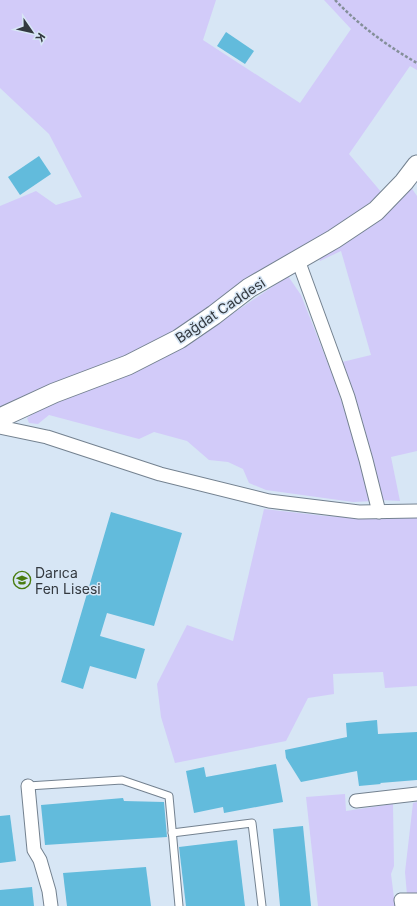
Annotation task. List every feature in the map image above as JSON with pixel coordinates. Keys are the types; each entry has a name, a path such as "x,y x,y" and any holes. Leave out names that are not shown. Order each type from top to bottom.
{"street":[{"name":"Bağdat Caddesi","path":"0,420 2,417 54,393 128,365 178,339 214,315 249,288 334,239 376,210 404,182 417,165"},
{"path":"298,260 348,398 380,512"},
{"path":"0,427 47,437 160,474 269,501 359,512 417,511"},
{"path":"28,786 34,850 40,860 49,891 51,906"},
{"path":"356,801 417,794"},
{"path":"402,906 401,900 417,900"}],"lane":[{"path":"28,786 122,780 169,796 179,906"},
{"path":"172,833 252,822 262,906"}],"path":[{"path":"335,0 367,29 389,46 417,63"}],"shaded area":[{"path":"0,0 216,0 203,40 300,103 351,29 324,0 417,0 417,70 410,66 349,154 382,193 342,224 161,343 112,360 0,410 0,206 36,191 56,205 82,197 49,134 0,88"},
{"path":"410,186 417,196 417,451 391,457 400,501 381,500 338,363 371,355 341,251 320,261 319,257"},
{"path":"288,276 301,295 336,384 373,501 353,502 266,490 249,483 243,469 228,462 209,460 187,441 154,432 139,439 49,415 38,424 29,423 27,418 48,404 191,342"},
{"path":"264,509 325,516 363,518 417,516 417,686 385,688 383,672 333,674 334,694 308,698 286,741 175,763 161,717 157,684 187,625 233,641"},
{"path":"345,794 346,811 393,804 394,866 391,874 395,906 318,906 306,797"},
{"path":"417,802 417,895 407,895 405,872 413,803"}],"building":[{"path":"226,32 254,51 245,64 217,46"},
{"path":"39,156 51,174 20,195 8,177"},
{"path":"111,512 182,533 154,626 107,613 100,636 145,649 136,679 90,666 83,689 61,682"},
{"path":"377,720 378,734 417,732 417,780 359,786 357,771 301,782 286,758 285,750 347,737 346,723"},
{"path":"276,764 283,802 224,813 223,807 194,813 186,771 204,767 206,777"},
{"path":"123,798 124,801 164,802 167,837 45,845 41,805"},
{"path":"10,815 16,861 0,863 0,816"},
{"path":"303,826 311,906 280,906 273,829"},
{"path":"237,840 245,906 186,906 179,847"},
{"path":"146,867 151,906 67,906 63,873"},
{"path":"32,887 34,906 0,906 0,890"}],"place":[{"name":"Darıca Fen Lisesi","path":"22,580"}]}
